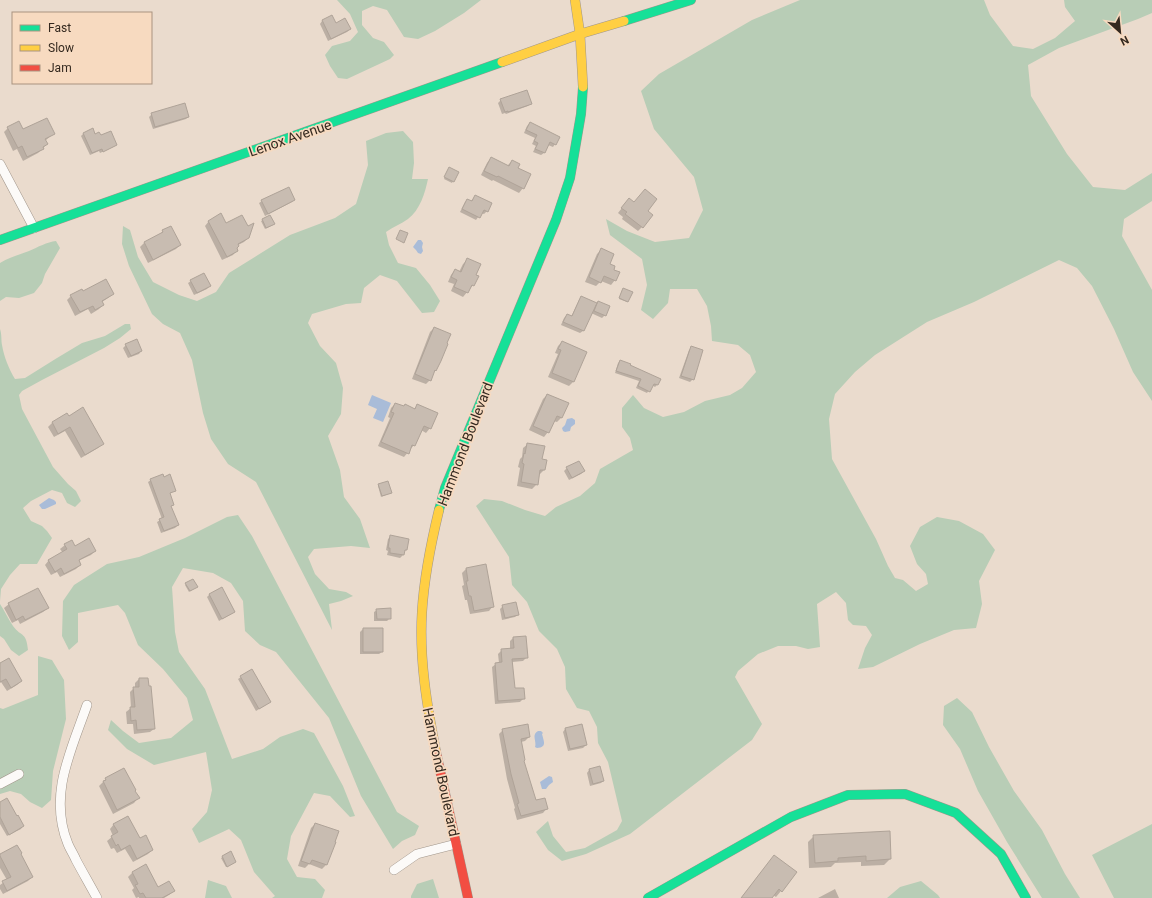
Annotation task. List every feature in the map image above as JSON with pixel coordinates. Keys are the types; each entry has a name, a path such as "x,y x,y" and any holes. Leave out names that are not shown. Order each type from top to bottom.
{"street":[{"name":"Hammond Boulevard","path":"468,898 437,764 427,710 422,639 422,612 434,528 445,488 556,220 570,178 581,114 582,89 580,34 575,0"},
{"name":"Lenox Avenue","path":"0,240 412,95 580,34 691,0"},
{"path":"0,164 34,228"},
{"path":"87,705 60,787 60,808 62,824 68,844 97,898"},
{"path":"0,784 19,774"},
{"path":"648,898 791,817 848,795 905,794 956,813 1001,854 1026,898"},
{"path":"394,870 417,854 456,844"}],"green space":[{"path":"337,0 481,0 464,13 435,31 418,39 404,37 387,10 373,6 362,11 362,25 373,38 384,42 394,55 390,59 347,79 338,78 325,55 332,46 350,41 358,32 350,14"},
{"path":"800,0 984,0 990,15 1013,46 1033,49 1055,38 1075,21 1065,7 1064,0 1152,0 1152,13 1059,48 1028,65 1031,96 1067,154 1093,187 1125,190 1152,173 1152,201 1124,219 1122,236 1152,290 1152,401 1133,372 1114,329 1092,286 1077,268 1059,260 974,302 927,322 875,355 855,372 835,394 829,419 832,459 876,539 895,578 903,580 916,591 928,584 926,574 917,564 910,546 920,527 937,517 959,521 983,534 995,550 979,581 982,604 976,628 954,630 920,644 873,667 858,669 865,648 872,635 866,626 853,625 848,620 846,603 836,592 817,604 820,647 808,649 796,646 778,646 758,654 738,671 735,677 762,724 752,740 630,834 586,854 562,861 548,850 536,832 548,821 553,836 566,852 585,848 617,830 622,821 608,762 598,743 597,727 589,711 577,708 566,689 565,667 557,649 539,631 527,602 512,585 509,557 476,506 484,499 502,501 545,516 556,507 580,496 595,483 600,469 633,450 630,438 622,427 622,408 633,395 644,408 663,417 684,412 705,401 730,395 742,388 756,372 750,355 738,345 712,341 707,306 697,289 670,289 668,303 653,319 641,310 647,285 642,259 610,235 606,219 627,231 655,242 689,238 703,210 694,177 654,129 641,91 659,74 752,20"},
{"path":"403,131 413,142 414,163 412,179 428,179 424,195 416,211 408,219 386,232 389,245 398,263 416,268 430,285 440,301 434,312 422,313 397,281 380,275 364,288 361,303 346,304 312,314 308,323 320,346 336,363 343,388 341,414 328,436 340,470 344,497 360,519 370,548 351,546 314,549 308,557 315,574 329,589 346,592 353,596 329,604 332,630 256,482 228,464 211,439 203,413 192,360 180,333 163,324 152,314 129,266 122,244 123,226 130,230 138,257 153,282 179,295 197,301 216,292 229,273 290,235 335,218 356,204 368,165 366,141 386,133"},
{"path":"56,241 60,248 45,274 42,283 34,293 19,298 6,297 0,301 0,263"},
{"path":"125,324 130,324 131,329 120,338 22,391 19,395 22,409 53,467 76,491 81,501 75,507 67,503 62,493 52,490 31,501 23,508 31,521 42,526 52,538 37,564 20,564 10,575 1,589 0,601 0,329 4,354 15,379 25,378 82,343 105,336"},
{"path":"238,515 252,536 397,812 419,826 415,835 402,841 393,849 361,796 329,718 276,652 260,645 245,631 243,601 231,583 213,573 183,568 172,587 175,632 179,652 205,689 232,759 263,749 280,737 303,729 314,733 343,786 355,816 350,817 330,796 314,793 291,836 287,859 297,877 315,879 325,890 322,898 272,898 275,896 254,872 241,840 229,829 199,843 192,829 207,812 212,790 206,752 154,765 127,749 108,730 111,720 139,743 171,738 193,720 187,698 163,669 138,645 125,613 118,605 78,613 78,642 69,650 62,636 63,601 74,585 107,564 139,557 185,538 227,517"},
{"path":"0,604 16,630 25,637 28,650 19,656 11,650 4,639 0,636"},
{"path":"38,656 52,660 64,680 66,719 53,771 51,800 42,808 30,802 21,794 10,791 0,794 0,708 3,709 38,695"},
{"path":"957,698 972,712 989,747 1014,791 1042,830 1065,874 1080,898 1042,898 1007,842 978,791 960,749 943,725 944,706"},
{"path":"1152,824 1152,898 1114,898 1092,855"},
{"path":"433,879 439,898 411,898 417,884"},
{"path":"208,880 226,886 232,898 205,898"},
{"path":"921,881 940,898 887,898 900,887"}],"water":[{"path":"418,240 421,240 423,243 423,251 421,254 418,253 413,247"},
{"path":"372,395 391,403 383,422 373,418 377,409 368,405"},
{"path":"572,418 575,420 575,424 571,427 570,431 563,431 562,428 567,419"},
{"path":"49,498 54,500 56,504 42,509 39,505"},
{"path":"538,731 543,733 544,745 537,748 535,747 535,734"},
{"path":"549,776 552,777 553,782 546,789 542,789 540,782"}],"building":[{"path":"332,15 336,23 345,18 351,29 331,39 322,20"},
{"path":"527,90 532,104 505,112 500,99"},
{"path":"185,103 189,117 155,127 151,113"},
{"path":"47,118 55,134 45,139 48,144 43,147 44,149 27,157 22,146 18,148 7,127 19,121 23,129"},
{"path":"530,122 560,137 556,145 550,142 545,153 535,149 538,143 534,141 537,135 526,130"},
{"path":"93,128 95,134 99,132 101,135 111,131 117,145 103,152 102,149 92,153 83,133"},
{"path":"491,157 509,166 512,160 520,164 518,168 531,174 524,189 484,171"},
{"path":"449,167 459,172 454,182 444,177"},
{"path":"289,187 295,200 268,214 261,200"},
{"path":"645,189 657,199 648,211 653,215 643,228 625,214 627,212 621,208 629,198 634,202"},
{"path":"475,195 492,203 488,212 484,210 480,218 462,209 467,199 472,201"},
{"path":"221,213 226,223 242,215 248,226 254,223 249,238 238,244 238,251 227,257 208,221"},
{"path":"270,215 275,224 266,228 262,219"},
{"path":"171,226 181,245 153,260 144,242"},
{"path":"400,230 408,233 404,243 396,239"},
{"path":"601,248 614,254 610,264 615,266 614,270 620,272 616,281 604,276 601,283 589,277"},
{"path":"467,258 481,264 476,275 479,276 474,286 472,285 468,293 454,287 457,280 451,277 455,269 461,272"},
{"path":"204,273 211,286 197,293 190,280"},
{"path":"106,279 114,294 102,301 104,305 95,310 93,306 80,312 70,295 82,289 83,291"},
{"path":"623,288 633,292 628,302 619,298"},
{"path":"581,296 597,303 584,331 563,322 567,314 572,316"},
{"path":"598,301 610,306 606,316 594,311"},
{"path":"434,327 451,334 441,361 436,371 435,370 431,381 415,374"},
{"path":"137,339 142,351 131,356 125,344"},
{"path":"562,341 587,352 574,382 552,373 561,350 558,349"},
{"path":"691,346 703,350 694,380 681,376"},
{"path":"620,360 661,379 658,385 654,384 650,392 638,386 641,379 616,371"},
{"path":"547,394 569,403 562,418 557,416 549,433 533,426"},
{"path":"395,403 404,406 405,404 415,409 417,404 438,413 431,429 424,426 415,446 412,445 409,454 381,442 394,413 391,412"},
{"path":"83,407 104,444 85,455 70,427 58,434 52,422 67,413 69,416"},
{"path":"527,443 545,446 542,459 547,460 545,470 540,470 538,485 521,482 524,464 522,463"},
{"path":"579,461 585,471 572,478 566,467"},
{"path":"163,474 164,477 170,474 176,491 170,493 174,505 171,506 179,525 164,531 159,519 164,517 150,479"},
{"path":"388,481 392,493 382,496 378,484"},
{"path":"390,535 409,539 407,550 405,550 404,555 390,553 390,548 388,548"},
{"path":"89,538 96,551 79,560 81,565 64,574 61,568 55,572 48,560 67,549 64,544 72,540 75,546"},
{"path":"486,564 494,607 474,611 466,581 468,581 466,568"},
{"path":"193,579 198,587 190,591 185,583"},
{"path":"222,587 235,612 222,619 209,594"},
{"path":"38,588 49,608 25,620 23,616 16,620 8,603"},
{"path":"516,602 519,615 505,618 502,605"},
{"path":"391,608 391,619 377,619 376,609"},
{"path":"363,628 383,628 383,652 363,652"},
{"path":"526,636 528,658 512,659 515,688 524,688 525,699 498,701 495,663 502,662 501,649 514,648 513,637"},
{"path":"9,658 22,681 11,688 6,679 0,682 0,663"},
{"path":"252,669 271,702 259,709 240,676"},
{"path":"139,678 148,678 149,686 151,686 155,729 137,730 136,720 131,721 130,707 135,707 133,687 139,687"},
{"path":"528,724 530,737 521,739 524,761 536,800 545,798 548,809 521,816 517,804 519,803 511,774 502,729"},
{"path":"582,724 587,745 570,749 565,728"},
{"path":"600,766 604,781 593,784 589,769"},
{"path":"124,768 140,798 117,810 103,781 106,780 105,778"},
{"path":"7,798 24,826 9,835 0,817 0,802"},
{"path":"128,816 140,838 146,835 153,850 137,859 130,845 121,850 118,844 116,846 111,836 118,832 113,824"},
{"path":"315,823 339,831 327,865 312,860 310,864 301,861"},
{"path":"890,831 891,859 866,861 866,856 838,858 838,861 815,863 813,835"},
{"path":"17,845 33,877 7,891 2,881 11,877 0,854"},
{"path":"231,851 236,862 227,867 222,856"},
{"path":"774,855 797,872 782,892 779,889 772,898 741,898"},
{"path":"146,864 158,887 169,881 175,891 162,898 146,898 143,893 140,894 135,885 138,884 132,872"}],"traffic: fast":[{"path":"624,21 691,0"},
{"path":"0,240 502,62"},
{"path":"439,510 445,488 556,220 570,178 581,114 583,87"},
{"path":"648,898 791,817 848,795 905,794 956,813 1001,854 1026,898"}],"traffic: slow":[{"path":"575,0 580,34 583,87"},
{"path":"502,62 580,34 624,21"},
{"path":"436,752 424,682 421,630 426,573 439,510"}],"traffic: jam":[{"path":"436,752 468,898"}]}
